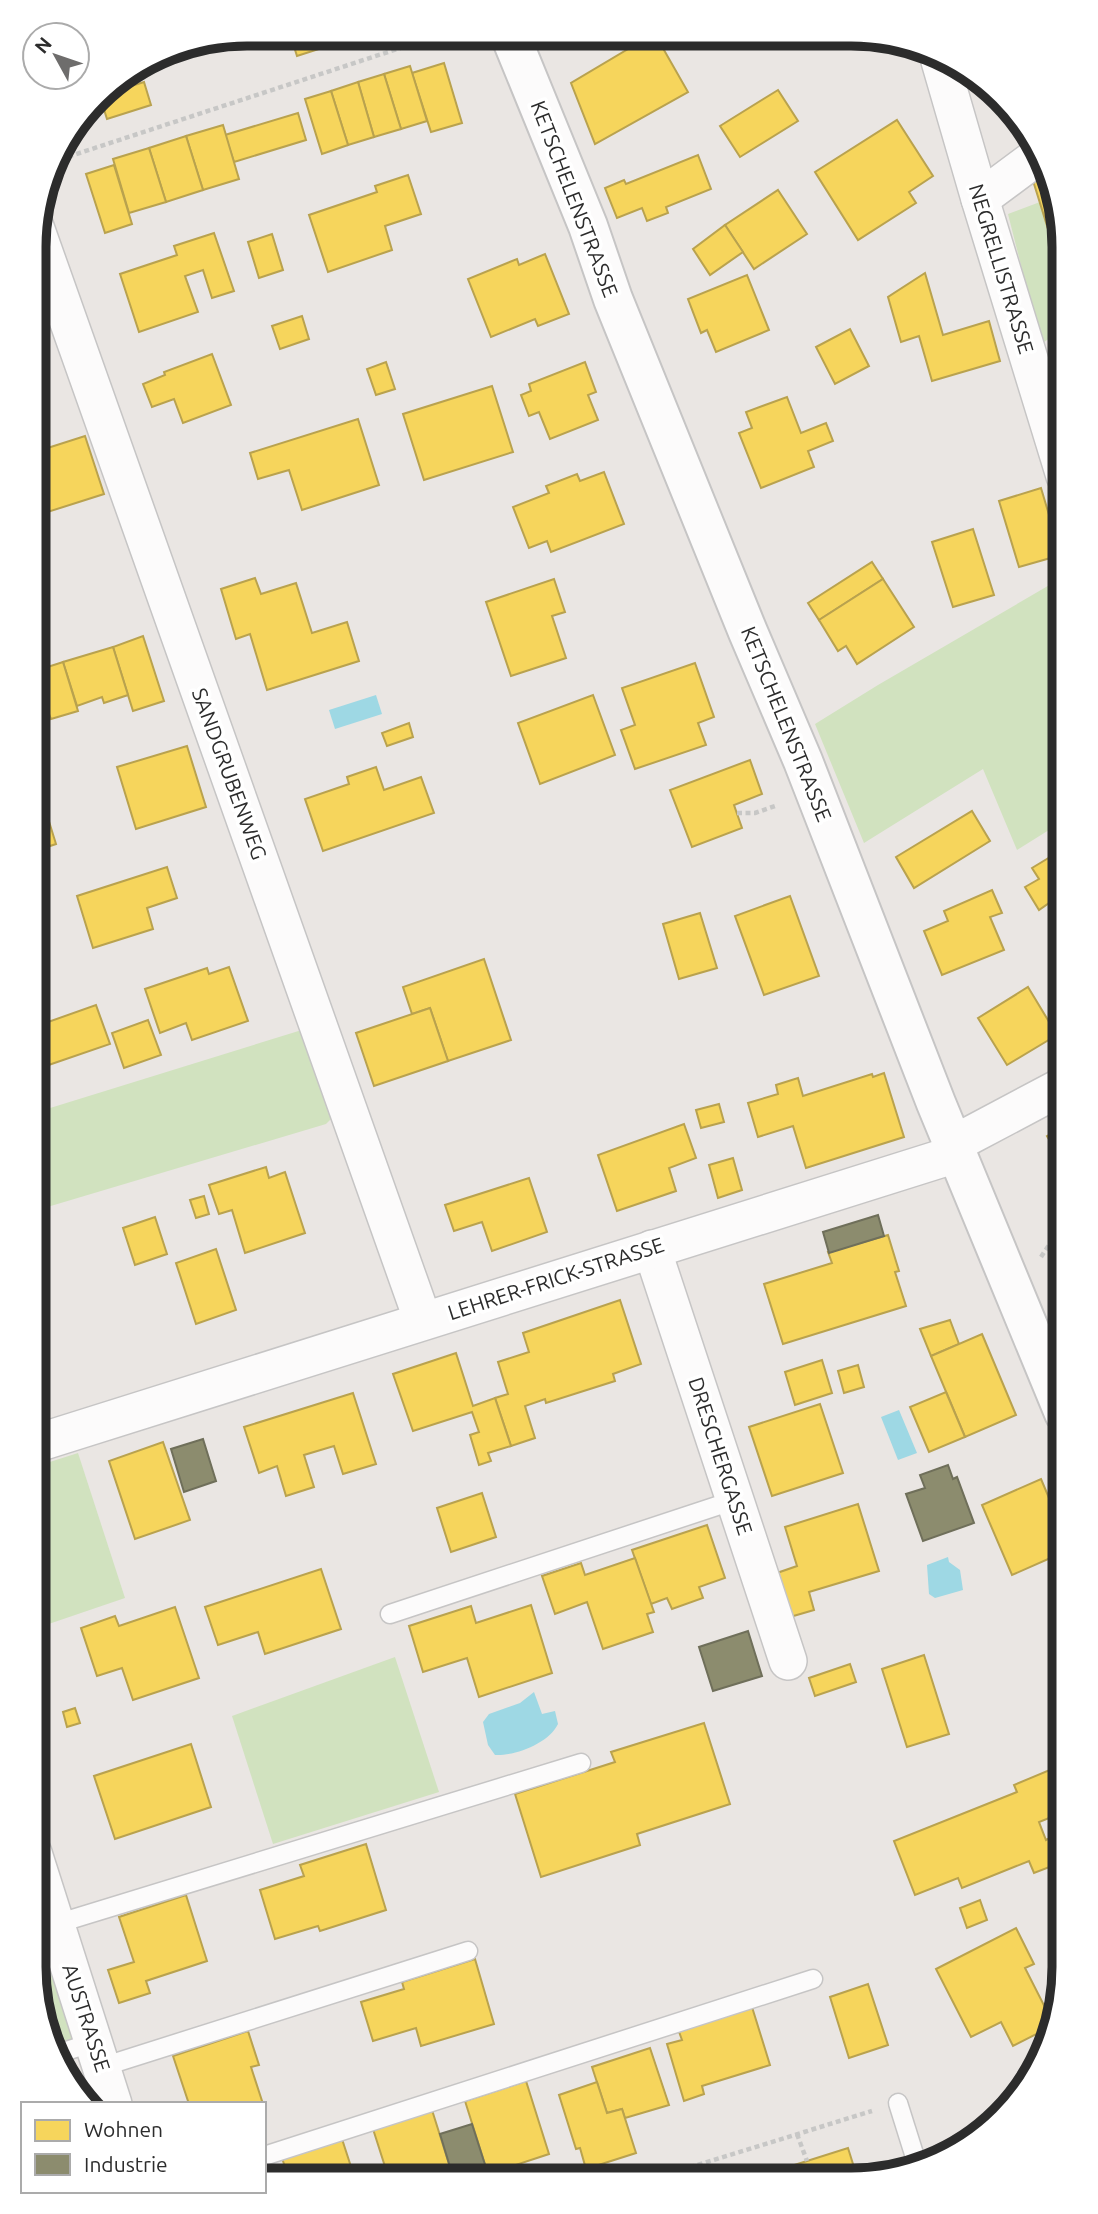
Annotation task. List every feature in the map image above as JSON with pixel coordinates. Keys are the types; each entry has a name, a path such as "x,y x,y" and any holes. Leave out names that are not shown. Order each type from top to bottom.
{"main road":[{"name":"KETSCHELENSTRASSE","path":"514,46 588,226 613,299 803,761 954,1147 1052,1384"}],"street":[{"name":"NEGRELLISTRASSE","path":"942,67 1052,434"},
{"path":"980,199 1033,160"},
{"name":"SANDGRUBENWEG","path":"46,258 423,1321"},
{"name":"LEHRER-FRICK-STRASSE","path":"46,1440 940,1159 967,1137 1052,1092"},
{"name":"DRESCHERGASSE","path":"652,1250 788,1661"},
{"name":"AUSTRASSE","path":"46,1906 112,2102"}],"lane":[{"path":"390,1614 734,1500"},
{"path":"46,1903 581,1763"},
{"path":"65,2054 98,2054 468,1951"},
{"path":"266,2155 813,1979"},
{"path":"898,2103 915,2158"}],"path":[{"path":"66,157 406,46"},
{"path":"737,813 755,813 780,804"},
{"path":"684,2169 898,2103"},
{"path":"797,2134 807,2161"}],"green space":[{"path":"1040,202 1052,241 1052,337 1041,344 1008,214"},
{"path":"1052,584 1052,828 1017,850 983,769 864,843 815,724"},
{"path":"305,1029 333,1117 326,1124 46,1207 46,1109"},
{"path":"78,1453 125,1598 46,1625 46,1463"},
{"path":"395,1657 439,1792 273,1844 232,1716"},
{"path":"46,1946 76,2039 61,2044 56,2032 47,1993"}],"water":[{"path":"376,695 382,714 335,729 329,710"},
{"path":"899,1410 917,1453 898,1460 881,1417"},
{"path":"948,1557 949,1562 960,1570 963,1590 935,1598 929,1594 927,1565"},
{"path":"534,1692 542,1714 555,1711 558,1724 554,1731 531,1747 495,1755 488,1745 483,1722 489,1714 520,1703"}],"building: Wohnen":[{"path":"294,46 328,46 297,56"},
{"path":"633,46 662,46 688,92 595,144 571,83"},
{"path":"444,63 462,123 431,132 412,73"},
{"path":"410,66 427,121 401,129 384,74"},
{"path":"384,74 401,129 374,137 358,82"},
{"path":"144,82 151,105 107,119 104,104 125,87"},
{"path":"358,82 374,137 348,145 331,91"},
{"path":"778,90 798,121 740,157 720,126"},
{"path":"331,91 348,145 322,154 305,99"},
{"path":"298,113 306,140 234,162 225,135"},
{"path":"897,120 933,176 909,192 916,203 858,240 815,172"},
{"path":"223,125 239,179 203,190 186,136"},
{"path":"186,136 203,190 166,202 149,148"},
{"path":"149,148 166,202 129,213 113,159"},
{"path":"698,155 711,189 666,207 668,213 647,221 642,208 617,218 605,188 624,180 626,184"},
{"path":"114,165 132,224 105,233 86,174"},
{"path":"1037,169 1042,182 1051,221 1052,241 1030,171"},
{"path":"408,175 421,214 385,226 392,250 328,272 309,215 377,192 375,186"},
{"path":"778,190 807,234 754,269 725,225"},
{"path":"725,225 743,252 710,275 693,249"},
{"path":"214,233 234,291 212,298 203,270 185,276 198,312 139,332 120,274 177,255 174,246"},
{"path":"272,234 283,270 259,278 248,242"},
{"path":"545,254 569,314 538,326 535,319 491,337 468,279 517,259 519,265"},
{"path":"925,273 943,335 989,321 1000,361 932,381 919,336 901,342 888,297"},
{"path":"747,275 769,330 716,352 707,330 701,333 688,299"},
{"path":"302,316 309,339 280,349 272,326"},
{"path":"850,329 869,366 835,384 816,347"},
{"path":"212,354 231,405 183,423 174,399 152,407 143,384 165,375 164,372"},
{"path":"386,362 395,389 376,395 367,369"},
{"path":"585,362 596,392 588,395 598,420 550,439 539,412 529,416 521,395 531,391 529,384"},
{"path":"492,386 513,452 424,480 403,414"},
{"path":"787,397 801,433 826,423 833,441 808,451 814,467 761,488 739,433 752,428 746,412"},
{"path":"358,419 379,485 302,510 289,470 258,479 250,453"},
{"path":"85,436 104,494 46,512 46,448"},
{"path":"604,472 624,524 551,552 547,541 529,548 513,507 549,493 546,486 577,474 580,481"},
{"path":"1041,488 1052,525 1052,558 1019,567 999,501"},
{"path":"973,529 994,595 953,607 932,542"},
{"path":"872,562 883,579 819,620 808,603"},
{"path":"255,578 261,594 296,583 312,633 347,622 359,661 267,690 250,634 236,639 221,589"},
{"path":"554,579 565,612 552,616 566,658 511,676 486,602"},
{"path":"883,579 914,627 857,664 846,646 838,651 819,620"},
{"path":"143,636 164,701 133,711 113,647"},
{"path":"113,647 128,695 104,703 102,697 77,706 63,662"},
{"path":"63,662 78,711 51,719 49,714 46,715 46,667"},
{"path":"695,663 714,717 698,723 706,745 635,769 621,730 635,725 622,688"},
{"path":"593,695 615,755 540,784 518,723"},
{"path":"409,723 413,737 387,746 382,733"},
{"path":"187,746 206,807 136,829 117,767"},
{"path":"750,760 762,794 734,805 742,828 692,847 670,790"},
{"path":"376,767 384,790 421,777 434,813 323,851 305,799 349,784 347,777"},
{"path":"972,811 990,841 914,888 896,857"},
{"path":"46,812 56,844 46,847"},
{"path":"1052,856 1052,901 1039,910 1025,887 1039,879 1032,868"},
{"path":"167,867 177,898 147,908 153,929 93,948 77,896"},
{"path":"992,890 1002,913 990,917 1004,950 942,975 924,931 948,921 944,911"},
{"path":"790,896 819,976 764,995 735,916"},
{"path":"700,913 717,968 679,979 663,924"},
{"path":"484,959 511,1040 448,1061 430,1008 412,1014 403,987"},
{"path":"229,967 248,1021 192,1040 186,1023 160,1033 145,989 207,968 209,974"},
{"path":"1028,987 1052,1027 1052,1038 1007,1065 978,1018"},
{"path":"96,1005 110,1044 46,1066 46,1023"},
{"path":"430,1008 448,1061 374,1086 356,1033"},
{"path":"148,1020 161,1055 124,1068 112,1033"},
{"path":"884,1073 904,1137 806,1168 793,1126 758,1137 748,1103 778,1094 776,1085 798,1078 803,1096 872,1074 873,1077"},
{"path":"719,1104 724,1122 701,1128 696,1110"},
{"path":"684,1124 696,1158 669,1168 676,1191 617,1211 598,1155"},
{"path":"733,1158 742,1190 718,1198 709,1165"},
{"path":"266,1167 269,1178 285,1172 305,1233 245,1253 232,1210 219,1214 209,1185"},
{"path":"529,1178 547,1232 492,1251 482,1222 454,1231 445,1205"},
{"path":"204,1196 209,1214 196,1218 190,1200"},
{"path":"155,1217 167,1254 135,1265 123,1228"},
{"path":"888,1235 899,1271 895,1272 906,1306 783,1344 764,1284 832,1263 828,1252"},
{"path":"216,1249 236,1310 196,1324 176,1263"},
{"path":"620,1300 641,1364 613,1374 615,1381 546,1403 545,1399 525,1406 535,1438 511,1446 495,1398 508,1394 498,1362 529,1352 523,1333"},
{"path":"950,1320 959,1344 931,1356 920,1329"},
{"path":"982,1334 1016,1415 965,1437 931,1356"},
{"path":"456,1353 473,1406 495,1398 511,1446 488,1453 491,1461 479,1465 470,1435 479,1432 472,1412 413,1431 393,1374"},
{"path":"822,1360 832,1393 795,1405 785,1372"},
{"path":"858,1365 864,1387 844,1393 838,1371"},
{"path":"946,1392 965,1437 929,1452 910,1407"},
{"path":"353,1393 376,1464 343,1474 334,1446 304,1455 314,1487 286,1496 277,1466 259,1473 244,1427"},
{"path":"820,1404 843,1473 772,1496 749,1427"},
{"path":"163,1442 190,1520 135,1539 109,1461"},
{"path":"1041,1479 1052,1505 1052,1557 1012,1575 982,1505"},
{"path":"482,1493 496,1537 451,1552 437,1508"},
{"path":"858,1504 879,1571 809,1592 814,1610 790,1617 777,1573 797,1566 785,1527"},
{"path":"707,1525 725,1578 699,1587 703,1598 672,1609 667,1598 651,1604 632,1550"},
{"path":"635,1558 654,1612 647,1614 653,1632 603,1649 587,1602 555,1614 542,1576 581,1563 585,1575"},
{"path":"321,1569 341,1629 265,1654 258,1632 218,1645 205,1607"},
{"path":"531,1605 552,1673 479,1697 467,1658 423,1672 409,1626 471,1606 476,1623"},
{"path":"175,1607 199,1678 133,1700 122,1668 97,1676 81,1628 115,1616 119,1626"},
{"path":"924,1655 949,1734 907,1747 882,1669"},
{"path":"850,1664 856,1682 815,1696 809,1678"},
{"path":"75,1708 80,1723 67,1727 63,1712"},
{"path":"704,1723 730,1804 637,1834 640,1845 541,1877 515,1794 615,1762 611,1752"},
{"path":"191,1744 211,1807 115,1839 94,1776"},
{"path":"1052,1769 1052,1817 1039,1822 1046,1840 1050,1838 1052,1843 1052,1866 1034,1873 1029,1861 962,1888 958,1878 915,1895 894,1841 1017,1792 1014,1785"},
{"path":"366,1844 386,1910 320,1931 318,1926 275,1939 260,1890 304,1876 300,1865"},
{"path":"186,1895 207,1961 146,1981 150,1993 119,2003 108,1970 134,1962 119,1917"},
{"path":"980,1900 987,1920 967,1928 960,1908"},
{"path":"1016,1928 1034,1964 1025,1968 1047,2012 1042,2031 1013,2046 1001,2022 971,2037 936,1969"},
{"path":"475,1959 494,2024 421,2046 416,2028 373,2041 361,2002 404,1989 402,1982"},
{"path":"868,1984 888,2045 849,2058 830,1997"},
{"path":"752,2007 770,2065 702,2086 704,2094 684,2101 667,2044 682,2040 678,2029"},
{"path":"248,2031 259,2065 251,2067 262,2102 188,2102 173,2056"},
{"path":"650,2048 669,2105 625,2118 622,2109 607,2113 592,2067"},
{"path":"526,2081 549,2154 503,2169 486,2169 465,2101"},
{"path":"597,2082 607,2113 622,2109 636,2153 586,2169 580,2148 576,2149 559,2095"},
{"path":"432,2110 451,2169 386,2169 373,2129"},
{"path":"342,2139 352,2169 286,2169 282,2158"},
{"path":"848,2148 854,2169 851,2169 782,2169"}],"building: Industrie":[{"path":"878,1215 884,1236 829,1253 823,1232"},
{"path":"203,1439 216,1481 184,1492 171,1449"},
{"path":"948,1465 953,1479 957,1477 974,1523 923,1541 906,1494 925,1488 920,1475"},
{"path":"748,1631 762,1676 713,1691 699,1647"},
{"path":"472,2124 486,2169 451,2169 440,2134"}]}
